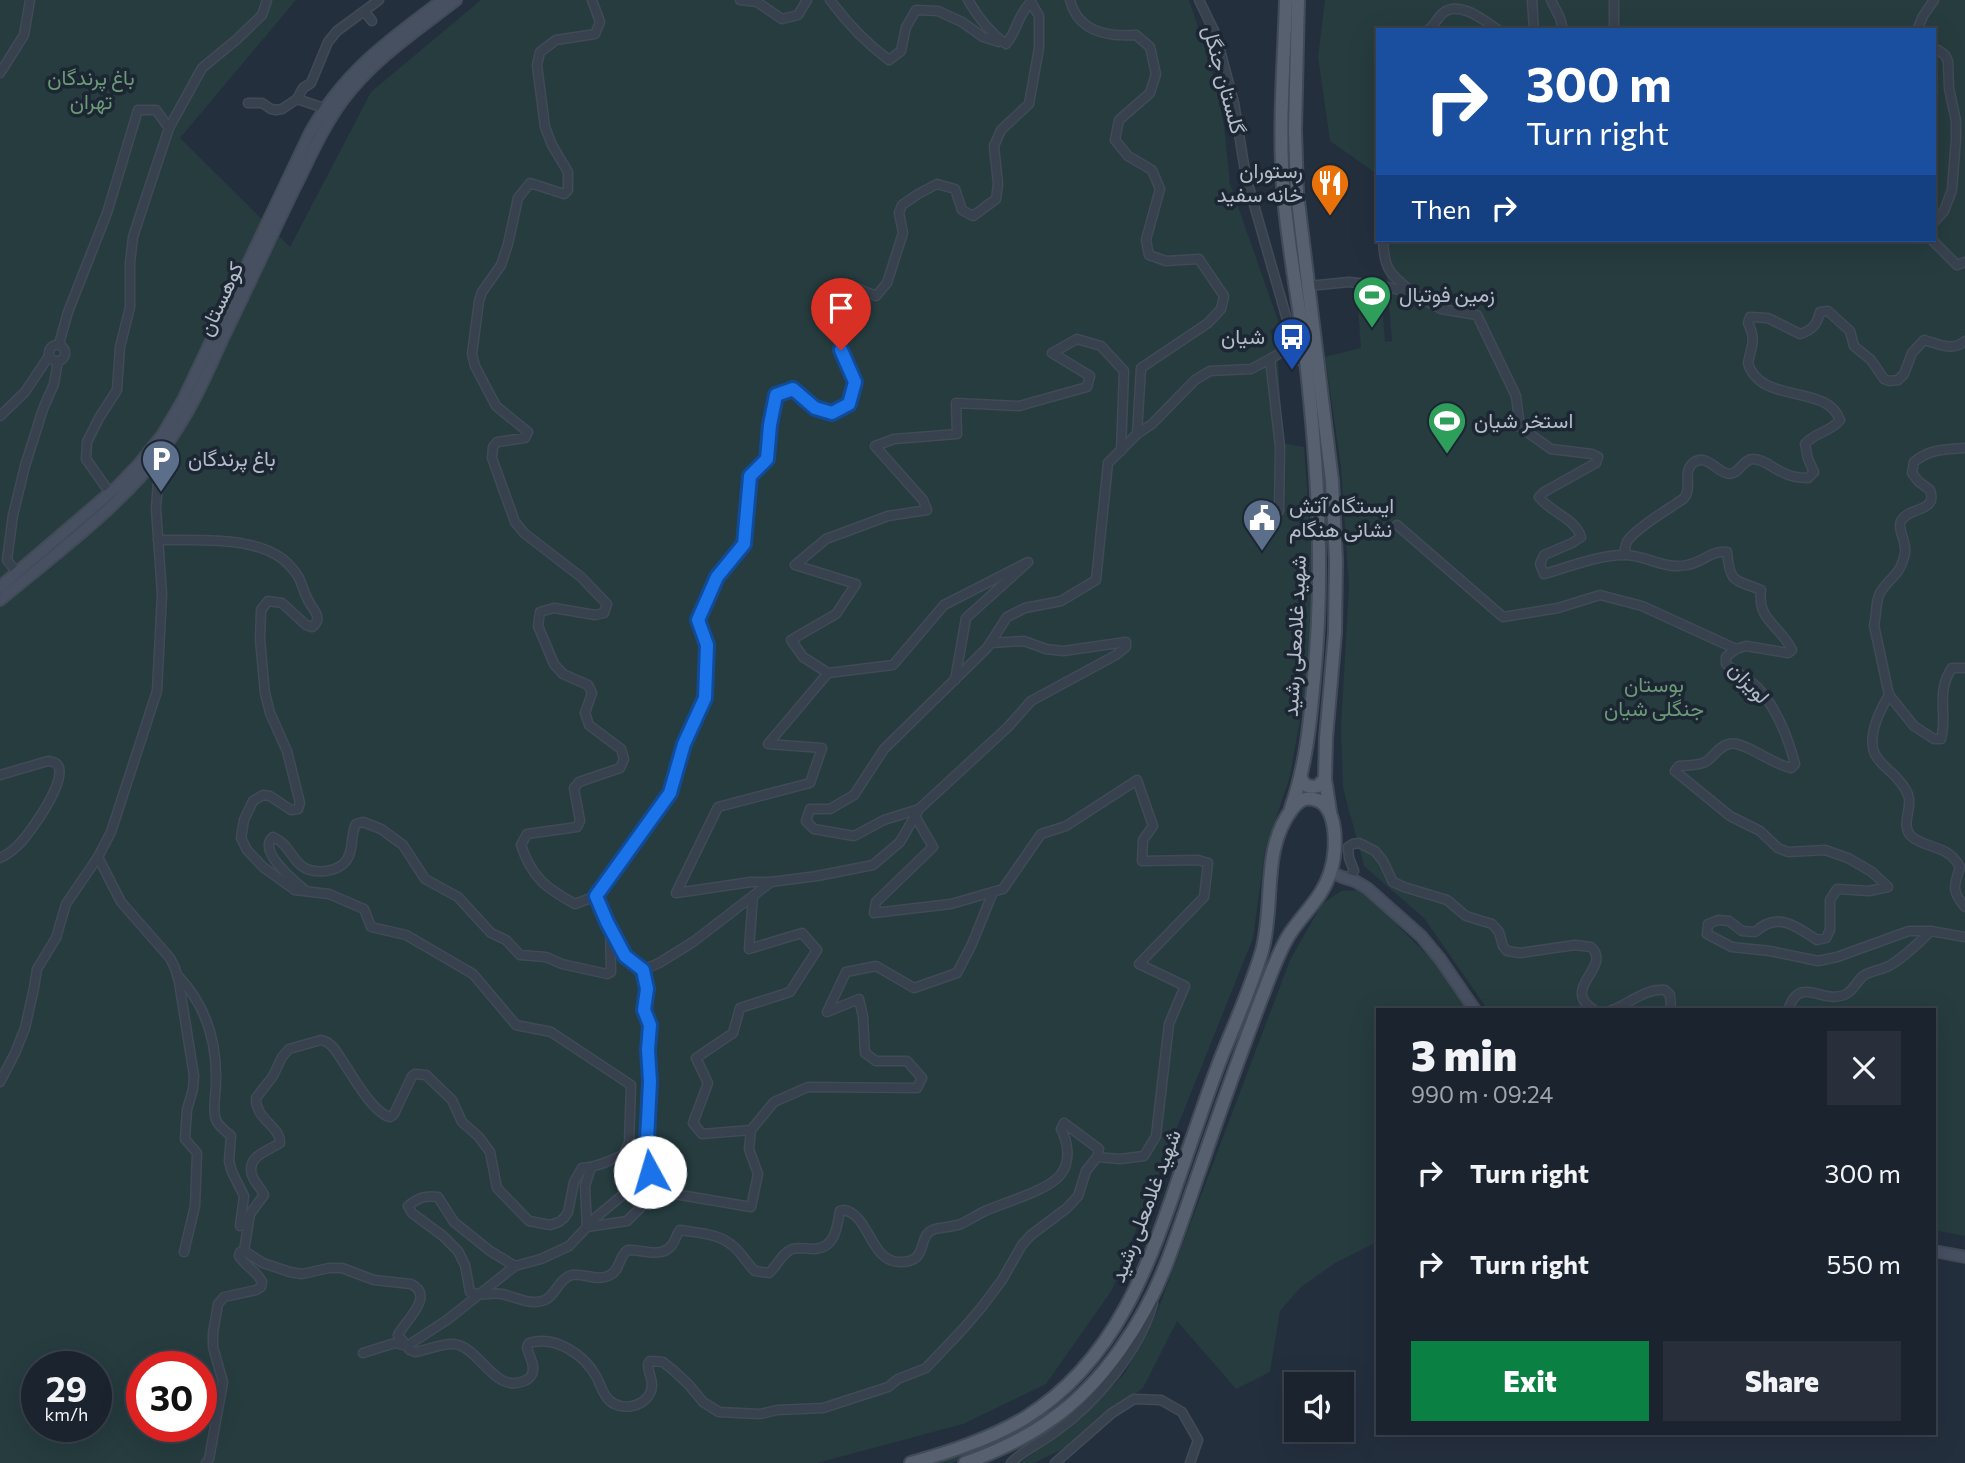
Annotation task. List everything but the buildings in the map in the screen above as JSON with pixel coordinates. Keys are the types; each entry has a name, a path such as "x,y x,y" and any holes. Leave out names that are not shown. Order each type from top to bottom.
{"main road":[{"name":"کوهستان","path":"0,600 116,502 160,453 192,404 324,108 360,66 443,0"},
{"name":"کوهستان","path":"0,587 111,494 163,434 318,141 343,99 379,61 456,0"},
{"name":"شهید غلامعلی رشید","path":"911,1463 985,1438 1024,1419 1048,1402 1086,1366 1119,1320 1148,1264 1263,946 1273,852 1279,830 1290,812 1301,778 1309,734 1320,597 1316,482 1306,366 1294,321 1282,162 1286,0"},
{"name":"شهید غلامعلی رشید","path":"965,1463 1008,1446 1056,1417 1117,1354 1136,1325 1166,1264 1270,976 1292,932 1322,892 1335,855 1325,779 1335,633 1336,560 1332,481 1298,204 1298,0"},
{"path":"1301,778 1311,787 1318,786 1325,779"},
{"path":"1290,812 1297,802 1306,798 1323,803 1330,812"},
{"path":"1331,872 1367,888 1421,936 1440,958 1474,1008"},
{"path":"1322,892 1338,884 1348,883 1367,888"},
{"path":"1936,1251 1965,1257"}],"street":[{"path":"0,73 24,35 30,0"},
{"path":"105,486 86,459 87,442 117,390 120,347 130,307 133,237 169,128 202,68 262,15 267,0"},
{"path":"248,103 262,103 276,110 296,99 303,88 311,83 337,31 379,0"},
{"path":"592,0 600,22 595,34 556,40 540,52 537,65 545,127 552,145 569,172 568,190 564,194 530,183 518,198 501,265 482,292 479,301 472,354 475,366 496,405 528,432 525,438 497,442 493,447 492,458 515,522 524,533 581,577 607,604 604,613 594,615 554,608 540,612 538,626 554,664 564,674 588,685 592,693 585,713 589,725 621,749 624,759 620,768 579,782 574,788 580,821 577,827 527,834 521,845 527,863 547,888 575,904 596,896 670,793 684,744 705,698 707,645 698,620 717,577 744,544 750,476 767,459 776,395 793,389 815,408 832,413 849,404 855,382 841,350 829,307 835,290 852,286 876,296 887,283 903,233 899,213 902,205 918,194 937,184 955,189 962,210 973,216 996,199 998,184 994,146 1001,130 1029,104 1039,48 1039,16 1031,2 1021,12 1012,37 1006,44"},
{"path":"740,0 757,2 782,19 798,15 807,0"},
{"path":"830,0 842,17 889,60 901,51 906,27 916,10 938,11 983,37 1006,44"},
{"path":"968,0 977,15 1006,44"},
{"path":"1070,0 1073,13 1093,30 1116,36 1136,35 1150,47 1156,74 1150,93 1119,120 1115,140 1128,156 1152,170 1160,189 1146,240 1149,255 1166,261 1199,259 1224,296 1221,309 1208,323 1141,368 1137,434"},
{"name":"گلستان جنگل","path":"1199,0 1216,35 1234,103 1246,177 1294,321"},
{"path":"1532,0 1534,28"},
{"path":"1550,0 1562,28"},
{"path":"1614,0 1614,28"},
{"path":"1918,28 1934,0"},
{"path":"1430,28 1455,4 1494,28"},
{"path":"365,12 372,21"},
{"path":"1936,50 1942,52 1948,61 1956,138 1952,190 1944,211 1936,220"},
{"path":"296,99 324,108"},
{"path":"59,344 68,312 107,213 138,110 156,110 169,128"},
{"path":"1383,242 1386,265 1391,274 1415,295"},
{"path":"1934,242 1957,265 1965,262"},
{"name":"لویزان","path":"1308,286 1349,282 1378,285 1415,295 1441,309 1477,315 1516,396 1520,427 1551,449 1598,457 1596,463 1539,497 1545,505 1578,527 1581,537 1544,555 1541,564 1545,574 1624,555 1651,559 1666,566 1689,565 1718,551 1727,552 1729,572 1739,583 1761,590 1759,603 1766,619 1787,639 1792,649 1788,653 1746,646 1736,649 1726,657 1726,664 1757,687 1776,713 1796,764 1791,768 1782,766 1738,743 1727,744 1705,763 1679,766 1675,771 1730,817 1760,831 1778,848 1788,852 1825,850 1848,858 1872,872 1888,887 1869,891 1837,889 1830,900 1830,930 1826,938 1817,940 1790,923 1773,922 1763,925 1755,932 1742,931 1729,921 1718,920 1708,924 1707,934 1732,947 1770,951 1818,961 1838,957 1909,931 1931,931"},
{"path":"1624,555 1627,540 1684,498 1688,490 1687,476 1694,462 1709,461 1726,473 1735,472 1746,461 1753,459 1804,478 1814,472 1805,444 1816,433 1834,427 1840,420 1839,416 1813,397 1779,391 1754,374 1748,363 1754,344 1748,323 1750,317 1768,318 1800,334 1815,326 1820,312 1828,311 1850,331 1854,346 1871,360 1884,379 1889,381 1898,380 1912,353 1924,340 1950,348 1965,341"},
{"path":"917,812 884,820 854,836 814,829 806,821 810,809 830,810 854,795 884,749 991,643 1007,617 1025,608 1061,601 1096,580 1108,463 1137,434 1152,424 1195,380 1210,371 1251,369 1284,351 1298,333 1294,321"},
{"path":"954,681 966,618 1028,562 944,605 893,665 828,673 803,657 791,640 836,614 856,583 795,565 826,539 888,516 927,510 923,500 874,446 894,439 957,434 956,403 1020,406 1087,387 1090,376 1052,352 1077,339 1101,346 1124,371 1121,451"},
{"path":"0,416 24,392 49,356 51,346 59,344 64,347 63,358 58,361 49,356"},
{"path":"1284,351 1295,355 1306,366"},
{"path":"1270,359 1280,447 1279,511"},
{"path":"17,573 8,560 13,515 40,418 54,384 58,361"},
{"path":"1965,448 1940,449 1926,453 1914,461 1912,473 1930,490 1931,500 1928,505 1910,513 1900,522 1906,547 1901,567 1880,594 1874,625 1889,695 1914,726 1934,739 1941,739 1943,731 1942,697 1946,678 1952,668 1965,668"},
{"path":"0,1082 25,1028 37,969 56,938 66,904 98,857 111,832 157,691 162,594 156,509 160,453"},
{"path":"1397,526 1503,617 1558,608 1600,595 1642,606 1736,649"},
{"path":"158,540 240,543 264,549 290,565 301,579 307,599 317,613 318,621 312,627 306,625 282,603 268,601 261,610 260,640 265,693 270,713 287,751 300,803 298,809 291,810 270,796 263,795 253,801 244,820 241,838 247,849 263,867 295,890 329,894 363,909 371,927 406,935 473,974 516,1025 551,1032 632,1085 629,1143 623,1155 582,1168 576,1177 568,1212 559,1222 550,1225 529,1221 497,1188 493,1158 483,1140 462,1122 452,1100 426,1075 420,1073 412,1076 394,1114 387,1117 366,1096 327,1042 314,1041 289,1049 256,1098 259,1114 279,1135 280,1140 258,1155 251,1165 253,1176 264,1195 250,1214 244,1251 240,1252 239,1256 262,1282 261,1287 256,1290 224,1297 218,1304 213,1348 223,1382 209,1459 206,1463"},
{"path":"828,673 768,744 822,748 810,783 718,807 676,892 817,876 873,865 900,842 917,812 1008,727 1031,701 1126,647 1126,642 1063,651 1046,649 1024,641 991,643"},
{"path":"1889,695 1881,708 1874,733 1874,752 1906,790 1909,799 1906,827 1910,835 1956,859 1960,867 1954,886 1955,894 1965,907"},
{"path":"0,775 48,761 54,761 59,768 51,800 22,841 0,858"},
{"path":"917,812 933,847 876,902 874,913 951,904 1003,888 1041,834 1066,826 1137,780 1153,826 1143,840 1142,860 1198,860 1208,863 1204,897 1139,964 1185,986 1169,1024 1156,1136 1144,1156 1120,1160 1097,1157"},
{"path":"306,891 278,866 269,850 269,840 273,837 279,840 304,868 330,871 348,859 353,829 356,824 363,822 381,829 403,845 425,879 458,897 491,933 506,940 520,956 546,957 562,964 607,974 611,972 612,961 609,927"},
{"path":"1349,878 1354,871 1348,847 1359,843 1375,851 1394,882 1447,900 1466,916 1492,924 1499,932 1507,951 1520,953 1576,945 1591,947 1597,954 1597,961 1583,986 1582,997 1592,1008"},
{"path":"98,857 121,902 170,958 177,975 193,1068 193,1089 187,1110 185,1139 197,1153 195,1206 184,1252"},
{"path":"643,970 693,942 771,882"},
{"path":"587,1227 627,1221 657,1191 751,1207 758,1174 749,1149 751,1130 774,1102 808,1087 917,1088 922,1078 907,1060 876,1061 865,1053 859,999 827,1012 846,972 876,966 914,988 957,973 993,892"},
{"path":"751,1130 702,1134 692,1123 708,1083 696,1058 733,1033 740,1008 790,992 817,950 802,933 749,949 753,895"},
{"path":"596,896 625,956 643,970 647,989 644,1010 650,1025 647,1140 650,1152 655,1158"},
{"path":"1789,1008 1794,996 1800,992 1808,991 1835,997 1851,991 1863,977 1897,961 1931,931 1965,937"},
{"path":"177,975 190,988 210,1024 216,1058 216,1120 230,1136 229,1161 244,1196 240,1226"},
{"path":"1616,1008 1660,989 1670,995 1671,1008"},
{"path":"244,1251 263,1263 290,1272 342,1268 374,1280 411,1284 420,1292 419,1304 413,1317 398,1335 410,1350 415,1352 455,1344 465,1349 497,1377 515,1383 523,1382 533,1374 528,1352 529,1343 541,1342 564,1347 580,1356 596,1376 607,1399 619,1406 635,1406 647,1398 652,1386 648,1364 655,1361 663,1362 689,1385 703,1402 719,1412 760,1414 777,1410 813,1409 839,1404 888,1387 898,1379 926,1368 981,1308 1002,1280 1022,1245 1078,1196 1086,1171 1097,1157 1099,1149 1064,1123 1061,1129 1067,1139 1067,1157 1061,1175 1015,1201 960,1224 931,1230 917,1256 906,1261 887,1258 854,1214 844,1210 840,1211 836,1232 829,1243 823,1248 793,1249 785,1254 769,1273 755,1271 727,1241 680,1230 667,1250 660,1253 628,1250 621,1255 617,1268 610,1276 603,1278 571,1275 545,1300 525,1301 501,1294 478,1295 470,1292 465,1265 458,1251 412,1213 408,1206 429,1196 438,1197 454,1222 490,1251 515,1266"},
{"path":"363,1353 395,1343 407,1346 447,1320 515,1266 541,1259 569,1245 594,1219 650,1172 651,1160 662,1158 668,1164 668,1170 662,1174 650,1172"},
{"path":"587,1227 585,1186 591,1167"},
{"path":"1011,1463 1071,1419 1112,1377 1132,1348 1150,1314 1166,1264"},
{"path":"1055,1463 1112,1413 1134,1399 1161,1400 1182,1412 1198,1440 1190,1463"}],"green space":[{"name":"باغ پرندگان تهران","path":"0,0 296,0 180,138 290,247 371,92 481,0 1189,0 1211,66 1224,125 1230,184 1280,326 1270,330 1278,357 1282,443 1304,447 1314,585 1306,684 1290,776 1265,851 1253,938 1112,1290 1046,1384 963,1424 817,1463 0,1463"},
{"name":"بوستان جنگلی شیان","path":"1325,0 1965,0 1965,1236 1936,1230 1936,1008 1487,1008 1424,918 1364,866 1343,788 1341,727 1349,586 1341,467 1325,357 1361,348 1358,308 1382,304 1385,342 1392,341 1384,242 1936,242 1936,28 1376,28 1376,173 1330,141 1318,57"},
{"path":"1359,890 1380,904 1441,968 1469,1008 1376,1008 1376,1242 1335,1263 1301,1287 1280,1311 1270,1372 1236,1389 1177,1321 1143,1388 1061,1450 1034,1463 1020,1463 1081,1418 1125,1373 1157,1312 1290,960 1322,904 1341,891"},
{"path":"1030,1420 1033,1426 961,1460 930,1463"}],"place":[{"name":"رستوران خانه سفید","path":"1330,217"},
{"name":"زمین فوتبال","path":"1372,329"},
{"name":"شیان","path":"1292,371"},
{"name":"استخر شیان","path":"1447,455"},
{"name":"باغ پرندگان","path":"161,493"},
{"name":"ایستگاه آتش نشانی هنگام","path":"1262,552"}],"route":[{"path":"650,1172 651,1160 655,1158 650,1152 647,1140 650,1082 647,1062 650,1025 644,1010 647,989 643,970 625,956 596,896 670,793 684,744 705,698 707,645 698,620 717,577 744,544 750,476 767,459 776,395 793,389 815,408 832,413 849,404 855,382 841,350"}]}
